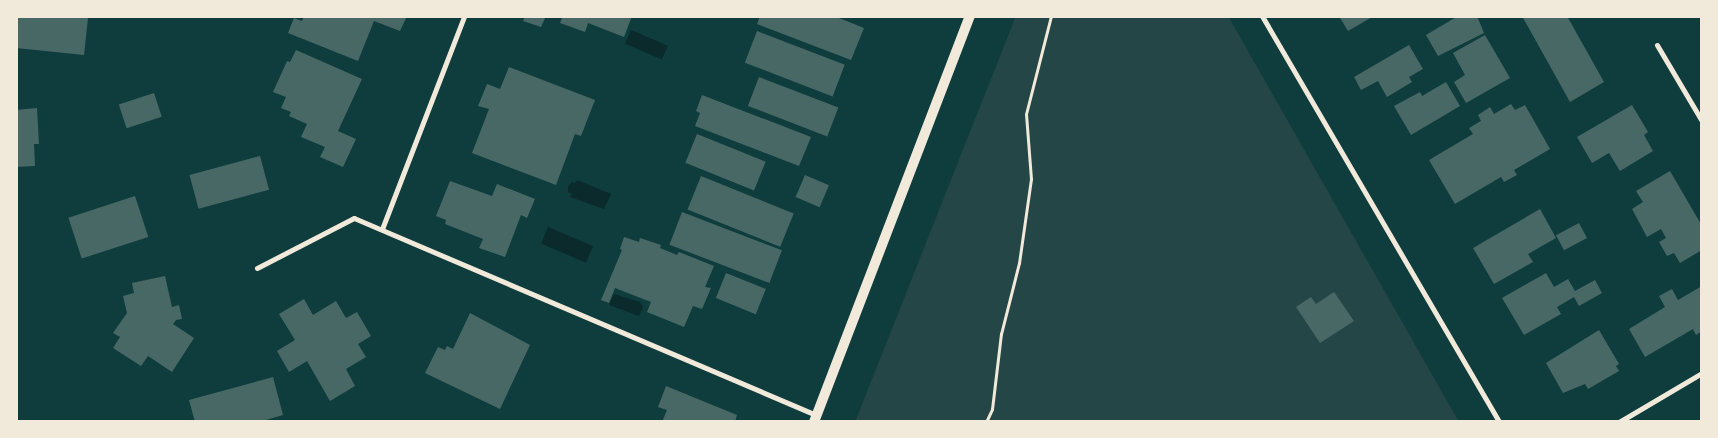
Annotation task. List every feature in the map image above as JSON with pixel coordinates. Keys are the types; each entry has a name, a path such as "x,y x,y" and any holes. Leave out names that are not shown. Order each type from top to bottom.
{"main road":[{"path":"815,418 970,16"}],"street":[{"path":"382,230 464,16"},
{"path":"1262,16 1499,422"},
{"path":"1657,45 1702,121"},
{"path":"258,268 354,218 815,418"},
{"path":"1619,422 1702,373"}],"path":[{"path":"986,422 992,409 1001,334 1019,263 1031,179 1026,114 1051,16"}],"shaded area":[{"path":"1016,16 1228,16 1459,422 855,422"},
{"path":"631,30 668,46 662,59 625,44"},
{"path":"577,180 611,194 604,209 570,197 572,194 568,192 568,186"},
{"path":"548,227 593,246 586,263 541,244"},
{"path":"614,294 640,302 643,307 639,316 609,305"}],"building":[{"path":"16,16 88,18 84,55 16,48"},
{"path":"304,16 407,16 400,31 374,21 358,61 288,33 294,18 302,21"},
{"path":"525,16 546,16 541,27 523,21"},
{"path":"558,16 632,16 624,37 588,23 585,32 560,23 562,18"},
{"path":"760,16 834,16 864,28 851,60 757,24"},
{"path":"1339,16 1374,16 1348,31"},
{"path":"1458,16 1477,16 1484,33 1438,56 1426,35"},
{"path":"1522,16 1567,16 1604,82 1570,102"},
{"path":"757,31 845,65 833,96 745,63"},
{"path":"1485,35 1510,78 1466,103 1454,82 1465,75 1453,53"},
{"path":"1409,45 1423,69 1409,77 1412,82 1387,97 1378,81 1361,90 1354,77"},
{"path":"296,50 362,79 338,131 356,139 343,167 320,157 325,147 301,137 307,124 289,116 291,112 281,108 286,97 273,92 287,61 290,62"},
{"path":"509,67 595,100 581,136 575,134 556,185 472,153 489,109 478,106 487,84 500,89"},
{"path":"759,77 838,107 827,136 748,106"},
{"path":"1446,82 1460,106 1411,135 1394,106 1420,92 1422,96"},
{"path":"154,93 162,117 127,128 119,104"},
{"path":"702,95 811,137 799,166 695,126 700,113 696,111"},
{"path":"1511,104 1515,110 1525,105 1550,149 1514,170 1517,175 1504,182 1501,177 1455,204 1429,160 1473,134 1469,128 1481,121 1478,115 1490,107 1494,114"},
{"path":"1632,105 1648,132 1644,135 1653,151 1620,171 1609,153 1592,163 1577,137"},
{"path":"37,108 39,144 34,144 35,166 16,167 16,110"},
{"path":"697,134 766,162 754,190 685,163"},
{"path":"260,156 269,190 199,209 189,175"},
{"path":"1670,171 1702,226 1702,250 1680,263 1674,253 1667,256 1659,242 1666,238 1661,229 1647,237 1632,209 1643,202 1636,191"},
{"path":"805,175 829,185 820,207 796,197"},
{"path":"701,176 794,213 780,247 688,209"},
{"path":"450,181 492,196 497,184 535,199 527,218 521,215 505,257 479,248 483,239 445,224 446,220 436,216"},
{"path":"135,196 148,237 82,259 68,218"},
{"path":"1540,209 1556,238 1528,254 1533,262 1494,284 1473,248"},
{"path":"682,212 782,250 769,283 669,245"},
{"path":"1579,223 1587,238 1564,250 1556,235"},
{"path":"624,237 639,242 640,238 661,245 660,248 677,255 679,252 714,266 705,287 711,288 702,309 693,306 684,327 647,312 651,302 615,288 609,303 601,300 622,250 620,249"},
{"path":"726,273 766,289 756,314 716,298"},
{"path":"1546,273 1554,287 1568,279 1575,291 1595,280 1602,293 1579,306 1574,297 1557,307 1561,314 1524,335 1502,298"},
{"path":"165,276 172,307 179,305 182,319 176,320 173,324 194,338 172,372 148,356 141,366 113,348 120,337 113,333 127,313 123,296 134,293 132,283"},
{"path":"1702,286 1702,331 1696,335 1693,329 1645,357 1629,329 1665,307 1659,296 1672,289 1678,300"},
{"path":"1334,292 1354,321 1320,343 1296,307 1311,297 1316,304"},
{"path":"304,299 313,315 336,301 346,318 357,312 371,336 358,344 366,357 346,369 355,386 330,401 307,361 289,372 277,351 295,340 279,314"},
{"path":"470,313 530,345 500,409 425,373 438,347 445,350 447,346 453,349"},
{"path":"1599,330 1619,364 1616,366 1619,371 1588,389 1585,384 1563,393 1546,363"},
{"path":"273,377 283,415 259,422 195,422 189,400"},
{"path":"666,386 737,415 735,422 662,422 667,410 658,407"}]}
